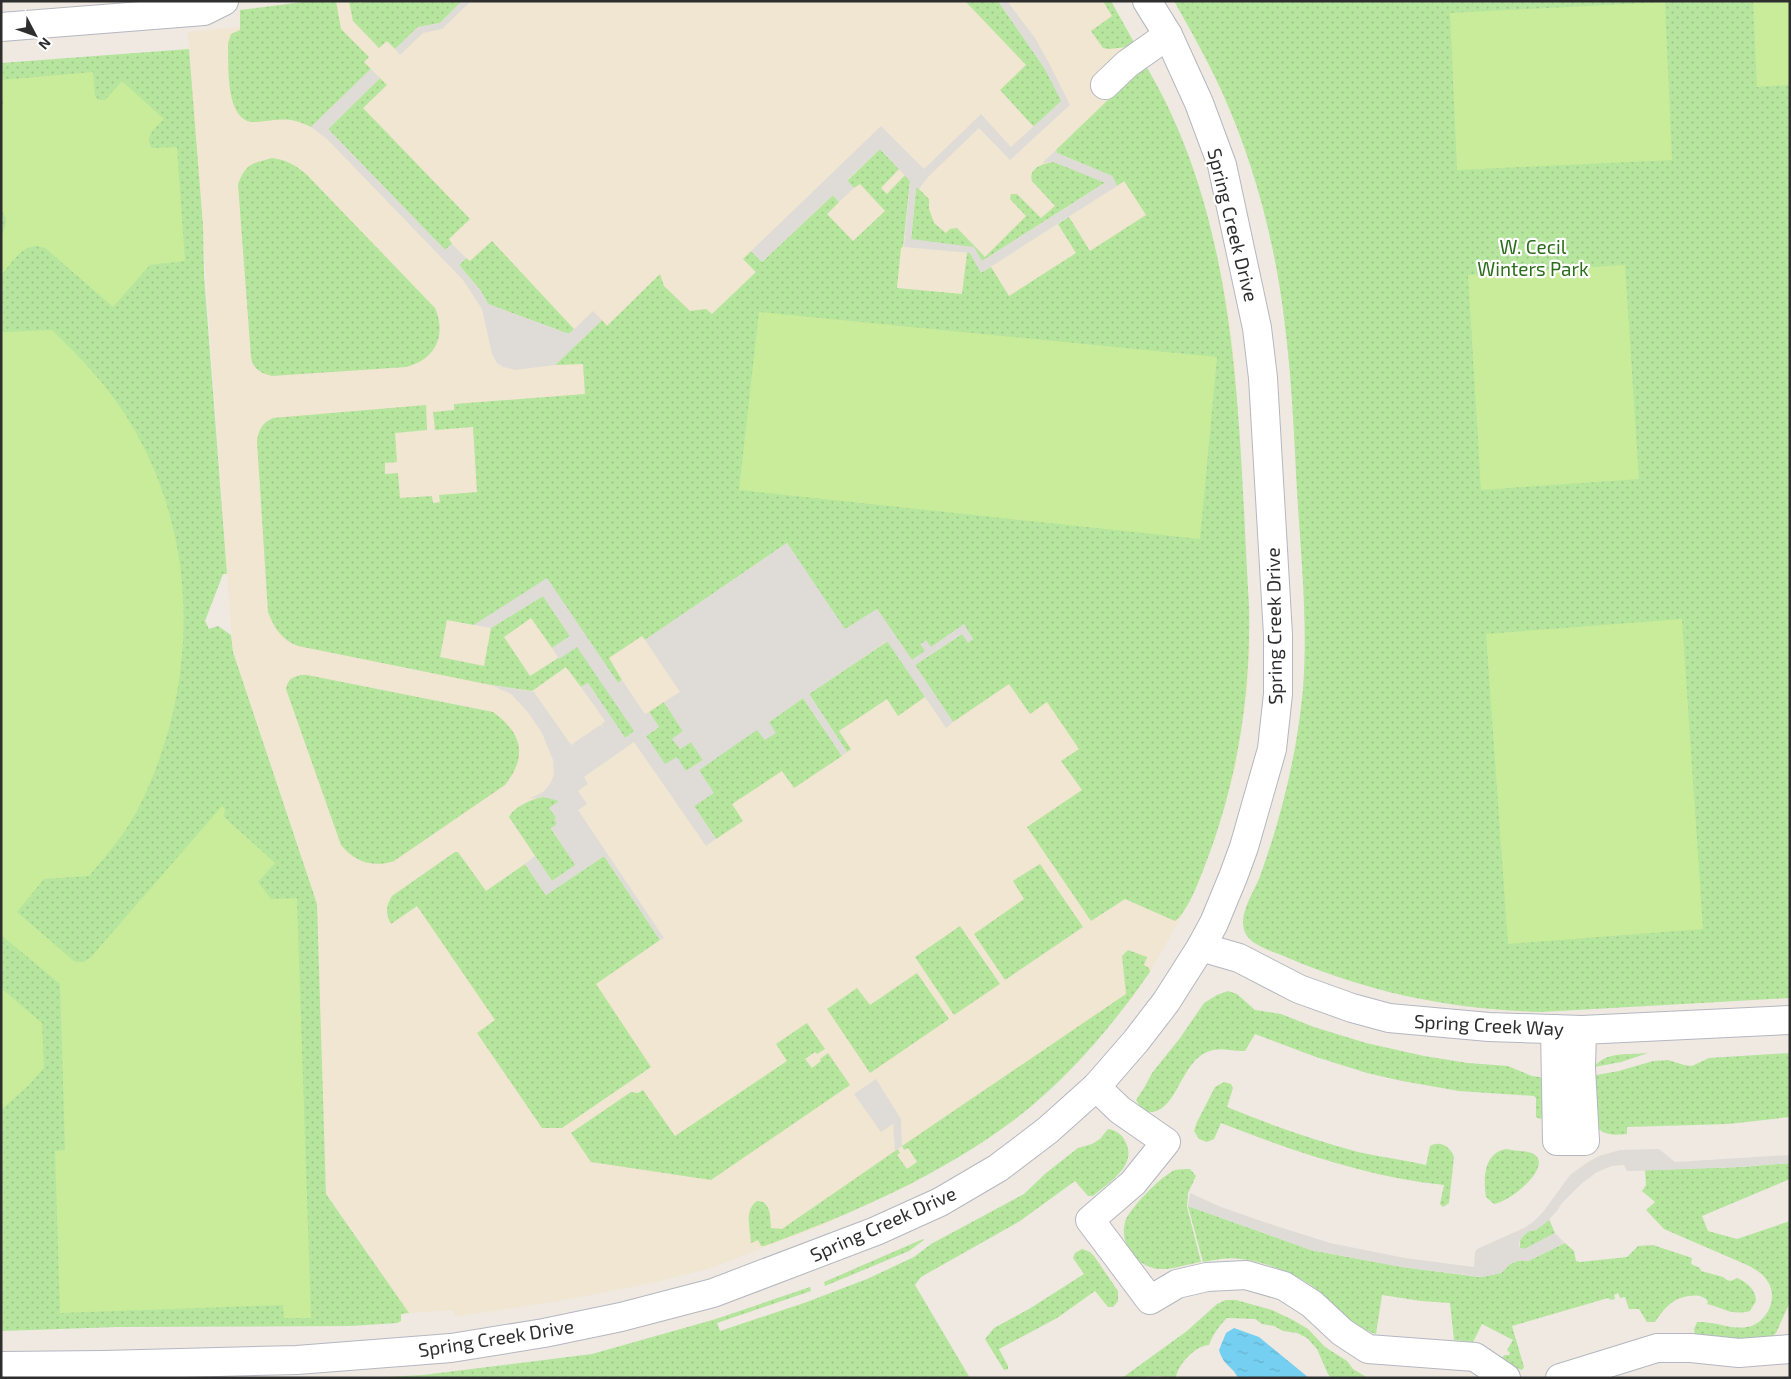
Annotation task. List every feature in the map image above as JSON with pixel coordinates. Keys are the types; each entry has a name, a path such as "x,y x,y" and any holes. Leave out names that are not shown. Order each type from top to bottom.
{"street":[{"path":"1,27 204,11 224,1"},
{"name":"Spring Creek Drive","path":"1,1366 297,1360 451,1348 544,1333 621,1317 713,1293 876,1231 940,1202 998,1168 1048,1130 1096,1087 1136,1041 1166,1002 1214,923 1241,855 1272,749 1278,694 1278,635 1263,378 1257,328 1222,165 1199,103 1168,35 1147,1"},
{"path":"1105,85 1127,64 1168,35"},
{"name":"Spring Creek Way","path":"1201,947 1239,958 1299,989 1352,1008 1389,1018 1489,1027 1582,1030 1790,1020"},
{"path":"1555,1029 1557,1141 1585,1141 1581,1068 1582,1030"},
{"path":"1096,1087 1120,1110 1166,1142 1132,1183 1090,1220 1150,1300 1177,1284 1207,1277 1246,1275 1284,1286 1312,1304 1342,1332 1368,1349 1475,1357 1506,1378"},
{"path":"1560,1378 1657,1348 1691,1348 1739,1353 1790,1349"}],"shaded area":[{"path":"320,1 357,1 360,3 368,1 1111,1 1166,102 1202,198 1222,277 1235,366 1250,645 1248,686 1236,765 1213,845 1198,883 1150,972 1131,999 1105,1032 1072,1067 1015,1119 983,1142 913,1183 825,1224 708,1269 571,1299 460,1316 455,1316 453,1310 409,1313 326,1194 317,904 233,652 188,32 240,27 240,10"},
{"path":"462,1 471,1 442,29 423,33 400,55 395,49 418,27 440,23"},
{"path":"998,1 1007,1 1035,38 1070,105 1010,160 979,128 928,177 919,189 916,188 911,239 974,247 982,261 1105,183 1054,162 1042,163 1056,150 1057,153 1112,176 1117,186 981,273 970,253 904,247 910,181 880,149 847,180 854,188 839,202 833,195 762,262 751,251 881,126 924,169 981,114 1011,147 1061,101 1045,69"},
{"path":"371,69 380,78 328,129 445,250 452,244 466,258 459,265 481,291 488,304 569,334 593,311 602,320 555,365 515,370 503,367 497,363 492,354 482,309 463,280 327,139 311,127"},
{"path":"787,543 845,629 877,609 912,660 925,651 920,644 926,640 931,647 964,624 973,639 968,643 962,634 915,665 953,722 946,728 887,641 809,694 847,752 842,756 803,698 769,722 776,733 765,740 757,730 699,770 714,793 694,806 716,839 706,846 634,742 584,777 588,784 578,791 587,804 578,810 664,938 660,940 604,856 546,895 525,864 535,856 552,881 575,865 551,828 557,824 554,819 556,818 549,808 559,801 543,797 529,799 543,792 550,784 554,775 553,760 542,733 527,711 511,694 491,685 534,692 571,745 600,725 604,729 601,725 605,721 581,687 588,683 625,738 634,731 577,647 559,659 552,648 570,636 543,596 491,628 474,625 547,578 618,683 622,680 645,714 649,712 659,727 646,736 665,764 677,757 686,771 703,760 691,742 680,749 672,739 683,731 664,702 680,692 645,640"},
{"path":"876,1079 901,1119 902,1146 895,1151 893,1124 881,1132 854,1094"},
{"path":"1659,1149 1675,1162 1790,1155 1790,1163 1741,1167 1632,1171 1627,1171 1624,1165 1612,1166 1597,1172 1581,1184 1547,1222 1536,1230 1529,1231 1524,1235 1519,1245 1520,1248 1524,1249 1555,1233 1565,1243 1528,1261 1517,1261 1510,1264 1501,1273 1483,1277 1402,1267 1311,1250 1188,1206 1190,1193 1221,1207 1330,1243 1405,1258 1474,1267 1477,1249 1533,1222 1543,1212 1570,1175 1588,1162 1599,1156 1620,1150"}],"green space":[{"path":"336,1 341,29 369,57 364,62 371,69 311,127 290,120 257,122 246,120 239,114 234,104 230,92 229,78 228,43 231,34 240,30 240,10 303,2"},
{"path":"349,1 360,3 368,1 462,1 440,23 418,27 395,49 387,41 379,48 353,21"},
{"path":"965,1 998,1 1045,69 1062,101 1034,127 1000,90 1026,65"},
{"path":"1103,1 1111,1 1136,46 1103,48 1091,31 1112,16"},
{"name":"W. Cecil Winters Park","path":"1174,1 1790,1 1790,998 1541,1012 1474,1007 1410,997 1348,980 1265,949 1247,936 1244,929 1244,914 1260,876 1282,807 1293,760 1303,689 1305,640 1291,388 1285,326 1276,266 1254,177 1222,92"},
{"path":"1753,1 1790,1 1790,85 1757,87"},
{"path":"1665,2 1672,160 1457,170 1450,13"},
{"path":"189,49 227,574 223,574 205,621 209,629 218,626 231,635 233,652 317,904 326,1194 409,1313 401,1314 401,1321 397,1323 351,1326 118,1327 1,1331 1,63"},
{"path":"1146,66 1178,128 1201,193 1218,260 1229,328 1237,398 1249,606 1249,640 1244,706 1233,772 1215,836 1196,889 1184,911 1175,921 1125,899 1091,921 1027,827 1082,790 1061,761 1079,749 1047,702 1030,714 1009,684 953,722 915,665 962,634 968,642 973,639 964,625 912,660 877,609 845,630 787,543 645,640 642,636 609,658 622,680 618,683 547,579 474,625 447,620 440,657 484,666 491,628 543,596 570,636 552,648 531,618 504,637 530,676 577,646 635,731 625,738 588,683 581,687 566,667 532,691 491,685 298,646 283,637 276,628 268,612 257,441 262,427 269,420 273,418 426,405 427,430 395,433 397,462 385,463 385,474 398,473 400,498 432,496 433,503 440,502 439,495 477,492 473,427 435,430 433,412 454,410 454,404 585,394 583,364 555,365 602,320 607,326 660,274 664,286 690,311 706,309 712,314 756,272 743,259 751,251 762,262 833,195 839,202 827,214 853,241 885,211 860,184 854,188 847,181 880,149 899,169 881,188 887,194 905,175 910,181 897,288 962,294 967,253 970,253 981,272 991,267 1009,296 1076,253 1058,224 1069,217 1090,251 1146,215 1124,181 1117,186 1112,176 1057,153 1056,150 1139,70"},
{"path":"93,72 95,96 99,100 105,100 122,81 164,119 150,136 149,140 152,148 177,147 185,261 150,265 113,307 45,248 38,246 25,250 1,275 1,239 6,219 1,210 1,105 3,105 1,80"},
{"path":"380,78 387,85 363,108 470,219 449,239 452,244 445,250 328,129"},
{"path":"272,158 290,163 306,174 435,308 440,328 439,337 431,353 424,359 406,367 272,376 261,372 255,367 251,357 238,184 247,168"},
{"path":"1054,162 1106,182 982,261 973,248 911,240 916,188 918,188 929,199 929,209 934,223 946,233 950,229 957,228 985,257 1026,216 1010,199 1011,194 1017,194 1041,218 1055,206 1032,181 1031,176 1038,167"},
{"path":"492,241 574,329 569,334 488,304 481,291 459,265 466,258 470,261"},
{"path":"1625,265 1639,479 1481,490 1468,275"},
{"path":"759,312 1217,357 1200,539 739,490"},
{"path":"1,330 4,332 52,330 93,372 128,419 152,465 169,513 180,562 184,612 181,663 173,713 158,762 133,818 89,876 44,879 17,912 74,961 81,962 87,960 222,806 225,809 224,817 275,863 258,882 271,899 297,898 311,1318 284,1318 283,1305 60,1313 55,1151 65,1150 60,984 1,935"},
{"path":"1682,619 1703,929 1508,944 1486,634"},
{"path":"888,641 925,697 898,716 887,699 839,731 851,749 847,752 809,694"},
{"path":"301,675 493,712 503,720 516,737 519,755 517,764 505,785 394,861 379,864 365,862 352,856 341,845 286,689 291,679"},
{"path":"803,698 842,756 794,788 782,771 732,804 743,821 716,839 694,806 713,793 699,770 757,729 765,740 769,722"},
{"path":"664,702 683,731 673,739 680,749 691,742 703,760 686,771 665,765 646,736 659,727 649,712"},
{"path":"543,797 560,801 556,818 557,824 551,829 576,865 552,881 509,817 511,813 524,804"},
{"path":"455,852 458,852 486,891 525,864 546,895 604,856 660,940 596,984 651,1067 562,1128 542,1128 477,1033 495,1020 417,906 391,924 389,920 387,910 392,896"},
{"path":"1040,864 1083,927 1005,980 974,934 1024,899 1013,881"},
{"path":"960,926 1000,984 954,1015 915,957"},
{"path":"1128,950 1147,957 1144,965 1149,968 1150,972 1105,1032 1088,1051 1053,1087 1014,1120 956,1159 862,1207 764,1246 761,1246 758,1240 751,1243 749,1214 750,1209 757,1201 762,1202 767,1207 771,1228 782,1229 898,1149 900,1153 897,1155 907,1169 917,1162 908,1148 904,1150 902,1146 1126,994 1122,956"},
{"path":"917,973 949,1019 870,1073 827,1009 857,988 870,1005"},
{"path":"1,988 42,1023 44,1068 28,1086 1,1110"},
{"path":"1228,991 1237,994 1255,1010 1281,1014 1314,1027 1366,1043 1424,1056 1468,1063 1508,1066 1532,1076 1547,1078 1543,1118 1536,1117 1536,1098 1534,1096 1459,1091 1402,1081 1367,1073 1316,1057 1255,1034 1245,1051 1217,1049 1207,1052 1198,1058 1165,1106 1157,1111 1147,1112 1141,1108 1136,1100 1152,1073 1180,1038 1204,1003"},
{"path":"807,1023 825,1049 817,1054 815,1052 805,1059 812,1068 828,1053 850,1085 711,1180 591,1162 571,1133 631,1092 638,1093 643,1090 675,1136 787,1061 776,1044"},
{"path":"1648,1053 1621,1062 1594,1067 1605,1058 1612,1056"},
{"path":"1790,1053 1790,1117 1728,1124 1627,1127 1627,1134 1618,1135 1607,1134 1597,1128 1590,1076 1619,1071 1653,1061 1668,1060 1692,1066 1709,1058"},
{"path":"1224,1082 1231,1084 1233,1088 1227,1107 1276,1126 1358,1152 1426,1165 1430,1146 1434,1144 1444,1145 1454,1157 1449,1203 1443,1207 1440,1204 1444,1185 1387,1176 1331,1162 1221,1123 1214,1139 1207,1142 1199,1139 1194,1131 1197,1122 1215,1087"},
{"path":"1108,1129 1121,1135 1125,1140 1128,1159 1119,1173 1093,1196 1088,1196 1075,1181 1020,1221 921,1277 915,1285 970,1378 365,1378 423,1375 592,1354 716,1319 810,1287 811,1291 717,1323 720,1331 804,1303 867,1279 914,1257 931,1244 1024,1194 1046,1173 1078,1148 1092,1144 1100,1139"},
{"path":"1507,1149 1534,1154 1539,1163 1537,1171 1525,1186 1508,1198 1494,1204 1486,1197 1485,1174 1489,1160 1499,1151"},
{"path":"1790,1163 1790,1179 1702,1216 1708,1231 1737,1239 1790,1221 1790,1302 1776,1333 1765,1343 1695,1336 1694,1329 1697,1322 1741,1328 1754,1325 1769,1310 1772,1296 1771,1289 1764,1277 1753,1268 1664,1229 1646,1210 1655,1202 1642,1191 1646,1185 1645,1170 1741,1167"},
{"path":"1190,1169 1196,1176 1188,1193 1187,1207 1201,1262 1170,1269 1159,1269 1144,1264 1137,1259 1127,1246 1124,1231 1127,1217 1154,1185 1169,1173 1175,1170"},
{"path":"1188,1206 1311,1250 1402,1267 1479,1277 1501,1273 1510,1264 1517,1261 1528,1261 1565,1243 1574,1251 1576,1261 1580,1262 1627,1257 1638,1246 1653,1245 1692,1258 1691,1264 1700,1268 1701,1271 1731,1281 1737,1278 1741,1280 1753,1290 1756,1301 1750,1311 1737,1313 1707,1304 1708,1301 1701,1297 1683,1297 1665,1309 1655,1322 1647,1322 1639,1309 1629,1309 1625,1297 1620,1298 1618,1293 1614,1295 1615,1299 1611,1300 1608,1298 1512,1326 1524,1367 1522,1370 1513,1367 1501,1358 1509,1355 1510,1353 1507,1350 1513,1340 1482,1324 1473,1342 1454,1340 1450,1303 1382,1295 1376,1334 1353,1324 1324,1296 1307,1283 1274,1267 1241,1259 1203,1262"},
{"path":"1549,1219 1555,1233 1528,1248 1520,1248 1520,1240 1524,1235 1529,1231 1536,1230"},
{"path":"923,1239 909,1251 825,1286 824,1282"},
{"path":"1082,1249 1094,1256 1118,1291 1118,1301 1113,1307 1108,1307 1095,1291 1057,1318 999,1349 1008,1366 1008,1369 1004,1370 985,1339 994,1328 1029,1309 1084,1274 1073,1258 1075,1253"},
{"path":"1226,1300 1236,1300 1272,1310 1293,1320 1308,1329 1325,1347 1347,1361 1353,1369 1368,1378 1331,1378 1317,1349 1307,1338 1297,1333 1283,1331 1274,1326 1262,1324 1255,1319 1227,1318 1216,1330 1209,1345 1198,1348 1183,1362 1176,1378 1157,1376 1122,1378 1187,1331 1217,1304"}],"water":[{"path":"1234,1328 1259,1337 1309,1378 1238,1378 1223,1360 1219,1350 1226,1333"}]}
